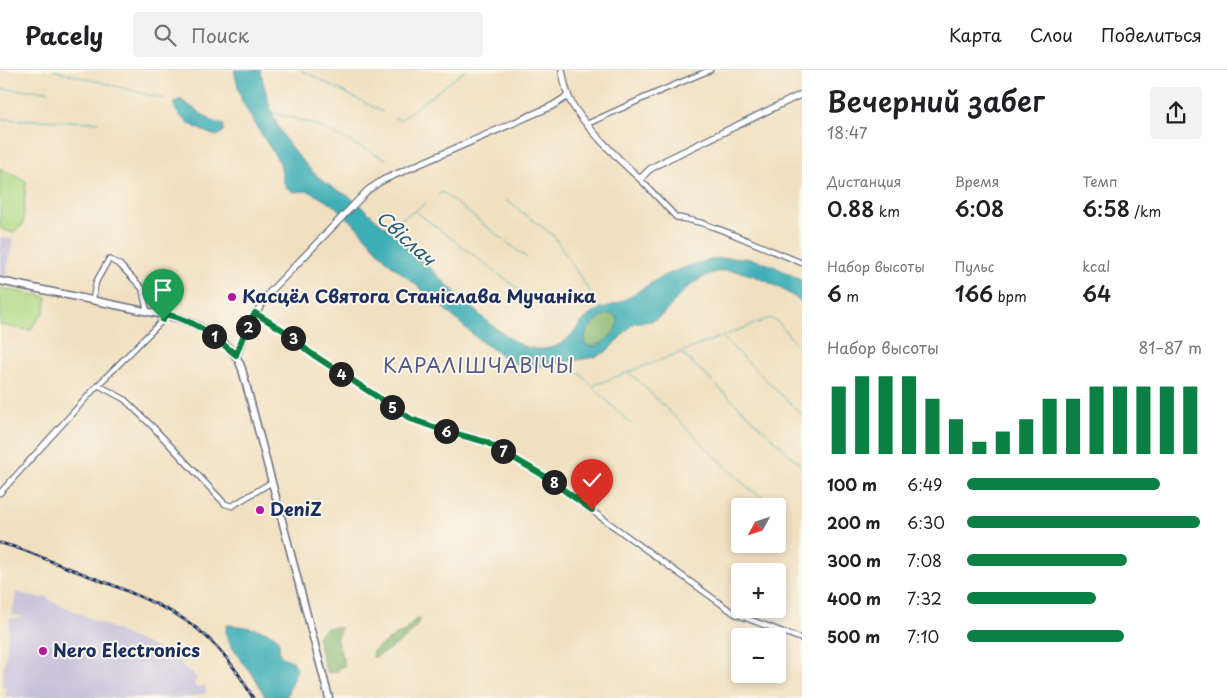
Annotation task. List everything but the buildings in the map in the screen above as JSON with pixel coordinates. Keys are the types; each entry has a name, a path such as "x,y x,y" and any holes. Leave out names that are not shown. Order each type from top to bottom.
{"main road":[{"path":"0,281 165,314 186,320 210,332 236,355 242,368 329,698"}],"street":[{"path":"562,70 568,96 572,104 588,124 676,217 702,223 727,232 802,263"},
{"path":"588,124 710,70"},
{"path":"640,179 650,169 668,159 802,94"},
{"path":"236,355 255,313 274,288 363,195 383,180 552,106 568,96"},
{"path":"93,299 96,282 109,258 120,265 142,288 148,311"},
{"path":"255,313 286,332 309,352 411,419 486,442 541,474 735,614 802,640"},
{"path":"0,493 98,385 163,320 165,314"},
{"path":"98,385 124,399 154,427 225,504 232,506 272,482"}],"shaded area":[{"path":"0,237 13,239 6,276 0,275"},
{"path":"16,592 39,598 46,596 50,600 167,653 180,662 190,674 192,672 197,679 194,682 196,688 204,685 207,692 189,698 5,698 6,687 2,686 10,618 22,618 22,616 12,615"}],"green space":[{"path":"0,168 26,181 23,225 12,233 0,228"},
{"path":"0,288 47,297 44,312 30,330 0,325"},
{"path":"608,314 613,314 619,318 612,335 596,346 585,345 588,330 599,319"},
{"path":"420,618 413,631 402,641 373,657 372,652 396,635 405,632 415,620"},
{"path":"341,628 336,639 345,665 339,668 338,671 330,673 326,671 317,636 325,629"}],"water":[{"path":"234,70 260,70 271,108 282,135 297,155 318,177 350,197 396,236 478,314 512,340 524,346 533,349 543,349 560,344 566,341 584,320 594,312 624,300 663,276 713,259 752,259 776,267 802,281 802,302 762,279 738,272 716,272 690,286 656,319 634,323 606,352 595,357 536,367 515,364 479,340 389,263 336,207 309,191 294,192 286,188 280,163 241,99","holes":["613,314 618,318 618,323 612,335 596,346 585,345 586,335 591,326 603,316"]},
{"path":"180,99 212,121 224,125 223,132 217,136 190,124 175,109 174,103"},
{"path":"227,625 262,630 277,638 280,655 293,661 297,669 286,698 265,698 257,682 227,638"}],"waterway":[{"path":"53,70 165,99"},
{"path":"301,70 383,112"},
{"path":"395,118 400,120 466,70"},
{"path":"0,89 48,91"},
{"path":"272,112 313,124 386,159"},
{"path":"0,119 98,122"},
{"path":"438,195 442,192 527,258"},
{"path":"506,200 554,236 601,309"},
{"path":"416,210 426,203"},
{"name":"Свіслач","path":"385,227 415,211 537,303"},
{"path":"571,360 575,368 592,386 770,318 778,322 802,351"},
{"path":"722,337 802,415"},
{"path":"681,352 802,466"},
{"path":"629,372 748,488 764,498"},
{"path":"592,386 631,424"}],"railway":[{"path":"0,543 26,551 124,590 177,615 200,631 221,651 253,698"}],"place":[{"name":"Касцёл Святога Станіслава Мучаніка","path":"232,297"},
{"name":"DeniZ","path":"260,510"},
{"name":"Nero Electronics","path":"43,651"}],"district":[{"name":"КАРАЛІШЧАВІЧЫ","path":"479,366"}],"route":[{"path":"163,320 165,314 186,320 210,332 236,355 255,313 286,332 309,352 341,374 411,419 442,430 474,438 498,448 541,474 592,510"}]}
